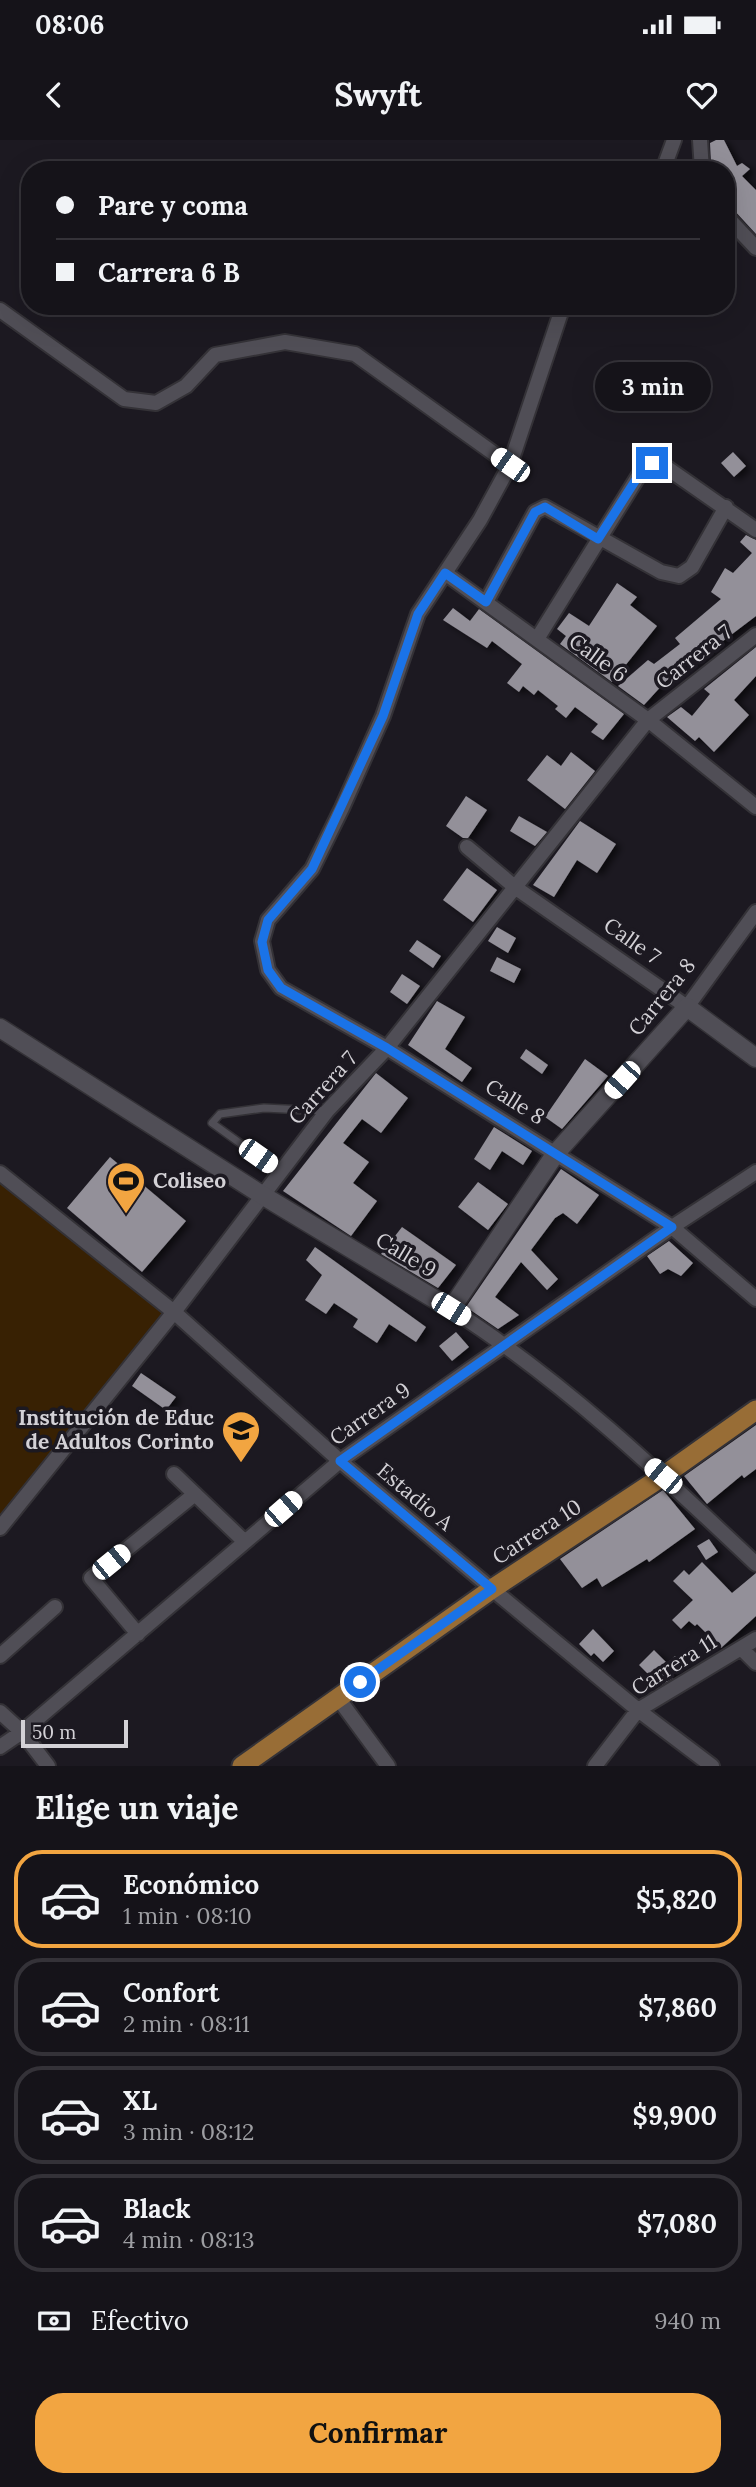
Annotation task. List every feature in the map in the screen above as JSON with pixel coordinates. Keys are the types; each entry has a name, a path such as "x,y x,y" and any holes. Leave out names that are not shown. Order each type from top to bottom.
{"main road":[{"name":"Carrera 10","path":"242,1766 492,1589 663,1476 756,1410"}],"street":[{"path":"666,161 674,140"},
{"path":"700,140 701,161"},
{"path":"735,226 756,248"},
{"path":"0,310 124,399 156,403 186,386 215,355 285,342 355,354 510,465"},
{"path":"445,573 480,520 510,465 561,315"},
{"path":"537,639 644,467 652,463 660,463 756,530"},
{"path":"486,602 535,512 545,507 661,572 679,576 692,567 726,507"},
{"name":"Calle 6","path":"445,573 648,720 756,807"},
{"name":"Calle 8","path":"445,573 418,614 383,716 312,869 268,920 262,942 268,970 281,988 387,1048 672,1227 756,1299"},
{"name":"Carrera 7","path":"0,1528 174,1312 327,1111 387,1048 648,720 756,635"},
{"name":"Calle 7","path":"467,847 516,888 756,1058"},
{"name":"Carrera 8","path":"451,1309 556,1153 687,1007 756,912"},
{"name":"Calle 9","path":"0,1028 262,1195 505,1344 663,1476 756,1564"},
{"name":"Carrera 9","path":"0,1747 22,1732 340,1461 672,1227 756,1172"},
{"name":"Estadio A","path":"0,1173 174,1312 340,1461 492,1589 638,1710 712,1766"},
{"path":"174,1474 245,1542"},
{"path":"138,1634 91,1578 195,1494"},
{"path":"0,1656 55,1607"},
{"name":"Carrera 11","path":"595,1766 638,1710 756,1639"},
{"path":"741,1648 756,1663"},
{"path":"338,1698 388,1766"},
{"path":"0,1712 22,1732 47,1766"}],"lane":[{"path":"280,1172 212,1123 220,1114 264,1108 327,1111"}],"shaded area":[{"path":"0,1179 164,1312 0,1515"}],"building":[{"path":"724,140 734,161 711,161 710,143"},
{"path":"735,162 737,166 742,163 750,169 742,176 756,190 756,234 735,211"},
{"path":"733,452 746,466 734,477 721,463"},
{"path":"746,535 756,540 756,616 690,666 688,663 665,682 644,705 618,686 648,660 654,664 680,644 675,638 721,599 711,592 725,568 733,573 752,553 740,542"},
{"path":"617,583 637,597 630,605 657,626 612,682 560,644 566,636 557,629 569,613 589,626"},
{"path":"453,608 470,621 479,609 624,714 603,740 591,732 598,724 575,707 566,718 555,709 558,706 538,690 534,695 523,686 519,692 507,683 522,664 492,641 487,648 443,620"},
{"path":"756,647 756,676 734,700 749,715 714,752 699,737 695,741 667,717 681,707 692,716 710,694 704,689"},
{"path":"571,752 595,771 565,809 527,780 547,755 561,766"},
{"path":"466,796 487,810 468,838 463,838 446,826"},
{"path":"519,816 547,832 535,846 510,831"},
{"path":"580,821 616,844 597,873 577,860 554,897 533,885"},
{"path":"467,868 497,890 473,922 443,900"},
{"path":"497,927 516,938 508,953 488,941"},
{"path":"417,940 441,956 433,968 409,951"},
{"path":"497,957 521,969 514,983 490,971"},
{"path":"402,974 420,986 407,1004 390,992"},
{"path":"437,1001 465,1017 445,1049 472,1068 462,1082 408,1045"},
{"path":"526,1049 548,1065 542,1074 520,1058"},
{"path":"585,1059 608,1076 562,1129 545,1117"},
{"path":"376,1073 408,1098 381,1133 362,1119 343,1143 369,1162 353,1183 377,1201 351,1236 283,1191"},
{"path":"494,1127 532,1151 523,1165 502,1151 490,1170 474,1159"},
{"name":"Coliseo","path":"110,1157 186,1221 142,1272 67,1208"},
{"path":"561,1169 599,1195 577,1224 563,1213 555,1218 531,1250 558,1279 547,1290 521,1262 495,1297 519,1315 498,1329 466,1307"},
{"path":"478,1182 508,1204 488,1230 458,1207"},
{"path":"402,1227 456,1265 438,1288 381,1254"},
{"path":"669,1241 693,1263 681,1276 668,1269 660,1274 647,1256"},
{"path":"315,1247 426,1327 416,1342 389,1324 377,1343 353,1327 358,1319 334,1303 326,1314 305,1300 322,1275 306,1260"},
{"path":"456,1332 469,1347 452,1361 439,1346"},
{"path":"141,1373 176,1397 166,1410 132,1386"},
{"path":"756,1425 756,1469 744,1478 742,1475 707,1504 684,1476"},
{"path":"663,1490 695,1529 649,1562 647,1559 602,1587 597,1578 582,1588 560,1559"},
{"path":"709,1539 718,1552 706,1560 697,1546"},
{"path":"702,1562 732,1593 756,1573 756,1616 721,1648 697,1624 695,1626 689,1621 681,1629 672,1620 693,1600 673,1581 684,1570 689,1575"},
{"path":"593,1629 614,1651 603,1662 594,1653 591,1656 579,1644"},
{"path":"654,1650 667,1663 675,1656 683,1664 671,1676 673,1678 660,1686 639,1665"}],"place":[{"name":"Coliseo","path":"126,1215"},
{"name":"Institución de Educ de Adultos Corinto","path":"241,1464"}],"route":[{"path":"360,1682 492,1589 340,1461 672,1227 387,1048 281,988 268,970 262,942 268,920 312,869 383,716 418,614 445,573 486,602 535,512 545,507 555,511 598,539 644,467 652,463"}]}
